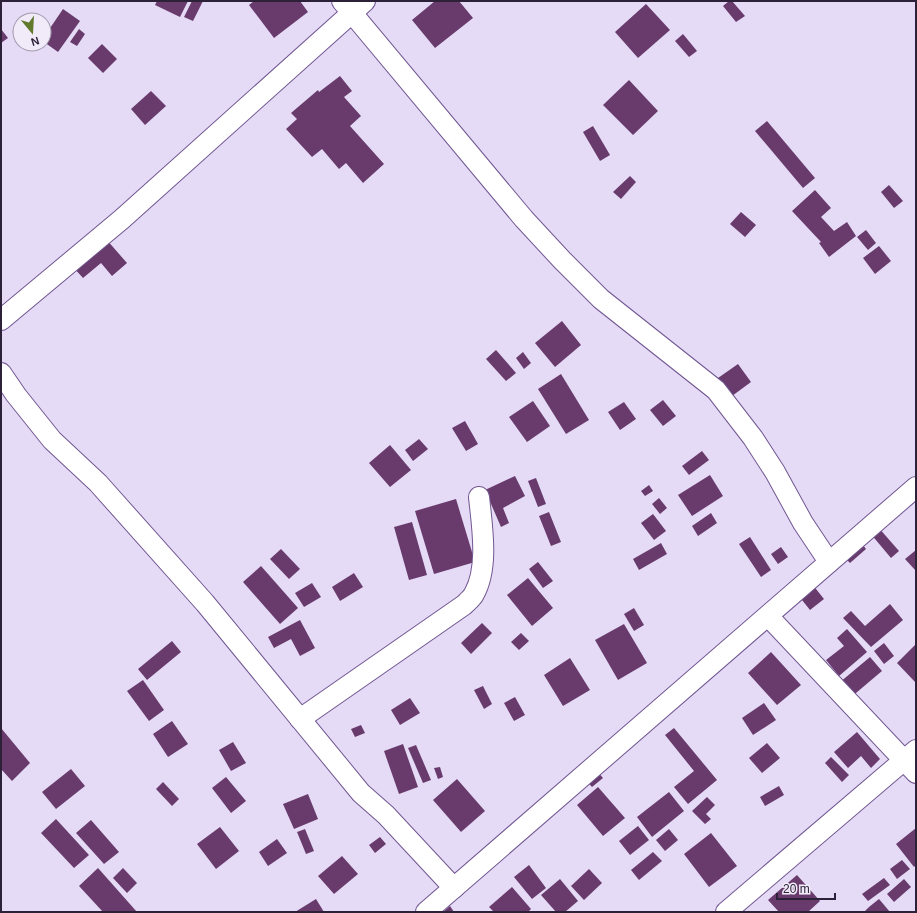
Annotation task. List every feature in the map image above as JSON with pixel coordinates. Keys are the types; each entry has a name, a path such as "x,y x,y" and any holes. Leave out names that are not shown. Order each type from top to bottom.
{"street":[{"path":"1,320 122,219 353,5 524,219 562,260 601,299 716,390 754,438 775,472 803,523 829,562"},
{"path":"1,373 16,395 52,440 98,483 205,603 361,793 386,815 454,888"},
{"path":"426,912 916,487"},
{"path":"300,719 464,605 474,595 479,583 483,556 483,535 479,497"},
{"path":"726,912 912,761 768,616"}],"building":[{"path":"157,1 188,1 180,17 155,5"},
{"path":"192,1 203,1 193,21 184,17"},
{"path":"254,1 300,1 308,12 274,38 249,5"},
{"path":"435,1 459,1 473,18 435,48 412,20"},
{"path":"729,1 732,1 745,16 736,22 723,6"},
{"path":"646,4 670,30 638,58 615,32"},
{"path":"63,9 80,21 58,52 52,48 52,25"},
{"path":"1,29 8,38 1,43"},
{"path":"79,29 85,34 77,46 70,42"},
{"path":"683,34 697,51 689,57 675,41"},
{"path":"102,44 117,59 103,73 88,58"},
{"path":"340,76 352,91 344,97 361,116 350,126 384,164 363,183 346,163 339,169 322,149 312,157 286,129 297,119 291,113 318,90 319,92"},
{"path":"629,80 658,111 633,135 603,105"},
{"path":"151,91 166,106 145,125 131,109"},
{"path":"767,121 815,178 803,188 755,131"},
{"path":"593,126 610,155 600,161 583,132"},
{"path":"630,176 636,182 621,199 613,192"},
{"path":"889,185 903,201 894,208 881,192"},
{"path":"815,190 831,208 821,217 834,231 847,222 856,236 829,257 819,243 821,242 792,211"},
{"path":"741,212 756,225 745,237 730,224"},
{"path":"866,230 876,243 868,250 857,237"},
{"path":"106,239 127,263 112,276 101,263 83,278 74,268"},
{"path":"879,246 891,261 875,274 863,258"},
{"path":"562,321 581,345 555,367 535,343"},
{"path":"496,350 516,373 506,381 486,359"},
{"path":"523,352 531,363 524,369 516,358"},
{"path":"738,364 751,382 732,396 718,378"},
{"path":"561,374 589,420 566,434 538,389"},
{"path":"663,400 676,416 663,426 650,410"},
{"path":"533,401 550,426 527,442 509,417"},
{"path":"624,402 636,419 620,430 608,412"},
{"path":"465,421 478,444 466,451 452,428"},
{"path":"419,439 428,449 413,461 405,450"},
{"path":"390,445 411,470 390,487 369,463"},
{"path":"702,451 709,460 689,475 682,466"},
{"path":"710,475 723,496 692,516 678,495"},
{"path":"515,476 525,496 503,508 509,523 501,527 485,490"},
{"path":"536,478 546,504 538,507 528,481"},
{"path":"649,485 653,491 645,496 641,491"},
{"path":"659,498 667,508 660,514 652,504"},
{"path":"456,499 475,562 434,574 415,511"},
{"path":"549,512 561,542 551,546 539,516"},
{"path":"711,513 717,523 698,536 692,526"},
{"path":"653,514 666,531 654,540 641,523"},
{"path":"412,522 427,575 409,580 394,527"},
{"path":"878,527 899,551 891,558 870,533"},
{"path":"750,537 771,570 761,577 739,544"},
{"path":"860,541 866,549 850,563 843,556"},
{"path":"661,543 667,554 639,570 633,559"},
{"path":"781,547 788,557 778,564 771,554"},
{"path":"281,549 300,569 289,579 270,559"},
{"path":"916,550 916,571 905,559"},
{"path":"538,562 553,581 543,588 529,569"},
{"path":"261,566 298,608 280,624 243,582"},
{"path":"354,573 363,587 340,601 332,587"},
{"path":"528,578 553,608 532,626 507,595"},
{"path":"312,583 321,597 304,607 295,593"},
{"path":"812,584 824,599 810,610 798,595"},
{"path":"890,604 903,620 871,647 843,618 851,611 865,626"},
{"path":"634,608 644,625 634,631 624,614"},
{"path":"300,620 315,648 300,656 291,639 274,648 268,637"},
{"path":"482,623 492,633 471,654 461,643"},
{"path":"624,624 647,663 618,680 595,640"},
{"path":"847,629 867,652 839,676 826,660 844,646 837,638"},
{"path":"521,633 529,641 519,650 511,642"},
{"path":"172,641 181,652 147,680 138,669"},
{"path":"884,643 894,656 884,664 874,651"},
{"path":"916,644 916,683 897,663"},
{"path":"771,652 801,685 777,705 748,673"},
{"path":"870,657 882,671 850,698 839,683"},
{"path":"570,658 590,690 563,706 544,675"},
{"path":"143,680 164,710 149,721 127,691"},
{"path":"483,686 492,704 484,709 474,690"},
{"path":"515,697 525,715 514,721 504,703"},
{"path":"410,698 420,713 400,725 391,710"},
{"path":"764,703 776,720 753,735 742,718"},
{"path":"172,721 188,744 168,757 153,734"},
{"path":"361,725 365,733 355,737 351,729"},
{"path":"1,728 30,763 12,781 1,769"},
{"path":"674,728 717,780 688,804 674,787 694,771 665,735"},
{"path":"857,732 880,759 871,768 861,756 848,768 834,752"},
{"path":"233,742 246,763 231,771 219,750"},
{"path":"767,743 780,758 762,773 749,758"},
{"path":"403,744 418,787 399,794 384,751"},
{"path":"416,745 431,780 423,783 408,748"},
{"path":"831,757 849,775 842,782 825,763"},
{"path":"440,767 443,777 438,779 434,768"},
{"path":"71,769 85,786 56,809 42,792"},
{"path":"596,770 603,778 592,787 585,779"},
{"path":"226,777 246,801 231,813 212,788"},
{"path":"457,779 485,811 461,832 433,800"},
{"path":"163,782 179,799 172,806 156,789"},
{"path":"779,786 784,795 765,806 760,797"},
{"path":"598,787 625,818 603,836 577,805"},
{"path":"669,792 684,811 652,837 637,817"},
{"path":"308,794 318,819 294,829 283,804"},
{"path":"707,797 715,805 706,814 711,819 705,824 692,811"},
{"path":"56,819 89,855 74,868 41,833"},
{"path":"91,820 119,852 104,864 76,833"},
{"path":"638,826 649,840 630,855 619,841"},
{"path":"220,827 239,851 216,869 197,844"},
{"path":"916,828 916,865 914,867 896,844"},
{"path":"305,829 314,851 306,854 297,832"},
{"path":"669,829 678,840 665,851 656,840"},
{"path":"711,833 737,866 709,887 684,854"},
{"path":"380,837 386,844 375,853 369,845"},
{"path":"277,839 287,853 268,866 259,852"},
{"path":"653,852 662,861 639,880 631,870"},
{"path":"342,856 358,874 334,894 318,876"},
{"path":"902,860 910,869 897,879 890,869"},
{"path":"529,865 546,888 532,899 514,877"},
{"path":"98,868 137,912 103,912 79,886"},
{"path":"123,868 137,883 127,893 113,878"},
{"path":"589,869 602,883 584,900 571,886"},
{"path":"797,875 820,901 808,912 779,912 768,900"},
{"path":"884,878 890,885 868,901 862,894"},
{"path":"560,879 578,901 565,912 556,912 541,895"},
{"path":"904,879 911,887 894,902 887,894"},
{"path":"512,887 531,909 528,912 494,912 489,907"},
{"path":"316,899 324,912 295,912"},
{"path":"879,899 890,912 864,912 869,907"},
{"path":"450,906 454,912 443,912"}]}
